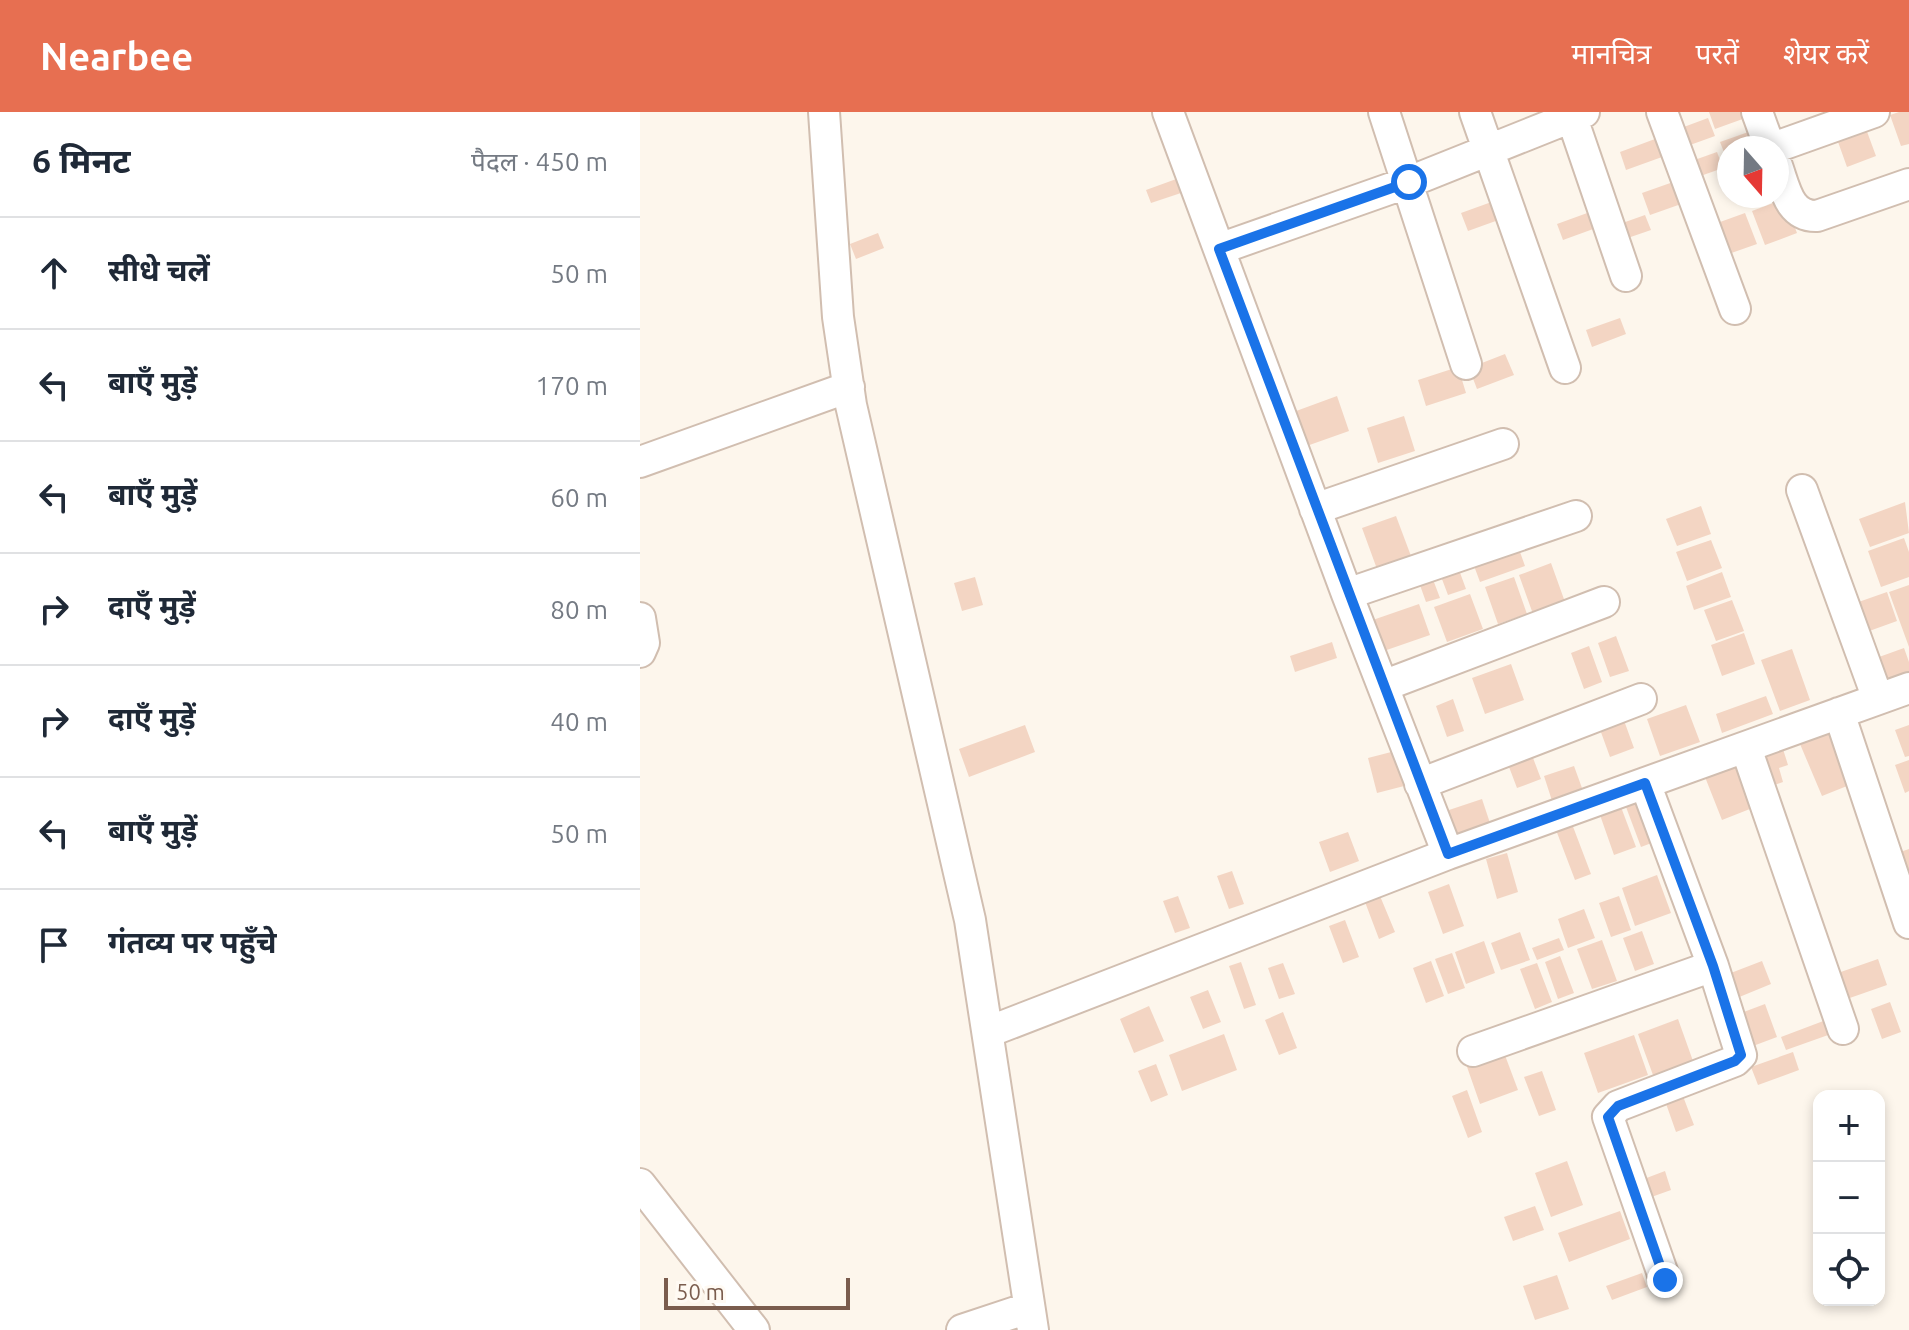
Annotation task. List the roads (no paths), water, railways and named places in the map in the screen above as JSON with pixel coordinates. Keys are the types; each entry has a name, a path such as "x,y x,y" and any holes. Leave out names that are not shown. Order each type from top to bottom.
{"street":[{"path":"824,112 838,317 849,387 970,920 1031,1319 962,1330"},
{"path":"1168,112 1347,594 1448,854"},
{"path":"1384,112 1466,364"},
{"path":"1475,112 1565,368"},
{"path":"1662,112 1735,309"},
{"path":"1757,112 1767,136"},
{"path":"1789,142 1874,112"},
{"path":"1219,249 1409,182 1575,114 1626,276"},
{"path":"1789,197 1792,205 1807,217 1817,216 1909,184"},
{"path":"640,462 849,387"},
{"path":"1315,509 1503,444"},
{"path":"1802,490 1878,699"},
{"path":"1347,594 1576,516"},
{"path":"1383,686 1604,602"},
{"path":"640,618 644,643 640,652"},
{"path":"988,1032 1448,854 1909,688"},
{"path":"1420,784 1641,699"},
{"path":"1839,713 1909,923"},
{"path":"1746,748 1843,1029"},
{"path":"1645,783 1740,1047 1739,1058 1618,1106 1608,1117 1665,1280"},
{"path":"1473,1051 1713,966"},
{"path":"640,1184 754,1330"}]}
